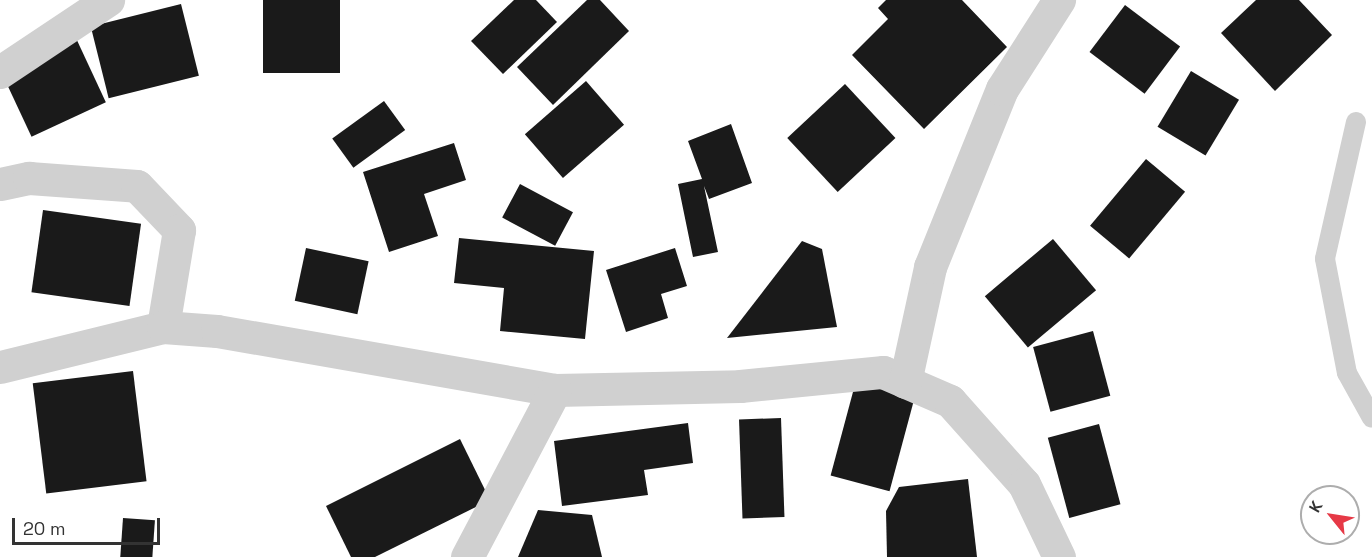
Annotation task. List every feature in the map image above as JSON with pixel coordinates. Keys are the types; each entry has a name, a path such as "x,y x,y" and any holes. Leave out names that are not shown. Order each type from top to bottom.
{"street":[{"path":"0,72 108,0"},
{"path":"905,382 930,267 938,246 1002,89 1059,0"},
{"path":"0,184 29,178 137,186 179,230 163,327"},
{"path":"0,367 163,327 217,332 555,390 740,386 883,372 950,401 1024,484 1059,557"},
{"path":"467,557 555,390"}],"lane":[{"path":"1356,122 1325,259 1347,373 1372,418"}],"building":[{"path":"263,0 340,0 340,73 263,73"},
{"path":"514,0 536,0 557,22 503,74 471,41"},
{"path":"587,0 600,0 629,31 553,105 517,67"},
{"path":"886,0 962,0 1007,47 924,129 852,55 888,19 878,8"},
{"path":"1256,0 1299,0 1332,35 1275,91 1221,33"},
{"path":"181,4 199,76 109,98 91,26"},
{"path":"1125,5 1180,47 1145,94 1089,52"},
{"path":"75,36 106,102 32,137 1,71"},
{"path":"1191,71 1239,100 1206,156 1158,127"},
{"path":"586,81 624,125 563,178 525,134"},
{"path":"845,84 895,138 838,192 787,138"},
{"path":"384,101 405,130 353,168 332,139"},
{"path":"731,124 752,183 709,199 704,186 718,252 693,257 678,184 702,179 688,141"},
{"path":"454,143 466,180 424,194 438,236 389,252 363,172"},
{"path":"1146,159 1185,192 1129,258 1090,226"},
{"path":"520,184 573,212 555,246 502,218"},
{"path":"43,210 141,224 129,306 31,292"},
{"path":"459,238 594,251 585,339 500,331 504,288 454,283"},
{"path":"1053,239 1096,290 1028,348 985,296"},
{"path":"802,241 822,249 837,327 727,338"},
{"path":"306,248 369,261 357,314 295,301"},
{"path":"675,248 687,286 661,294 668,318 626,332 606,270"},
{"path":"1093,331 1110,396 1050,412 1033,347"},
{"path":"133,371 147,481 46,493 33,383"},
{"path":"857,377 916,393 890,491 831,476"},
{"path":"781,418 784,517 742,518 739,419"},
{"path":"688,423 693,463 644,470 648,495 562,506 554,441"},
{"path":"1099,424 1120,504 1069,518 1048,438"},
{"path":"460,439 490,500 375,557 351,557 326,506"},
{"path":"968,479 977,557 887,557 886,511 899,487"},
{"path":"538,510 592,515 602,557 518,557"},
{"path":"123,518 155,520 152,557 120,557"}]}
